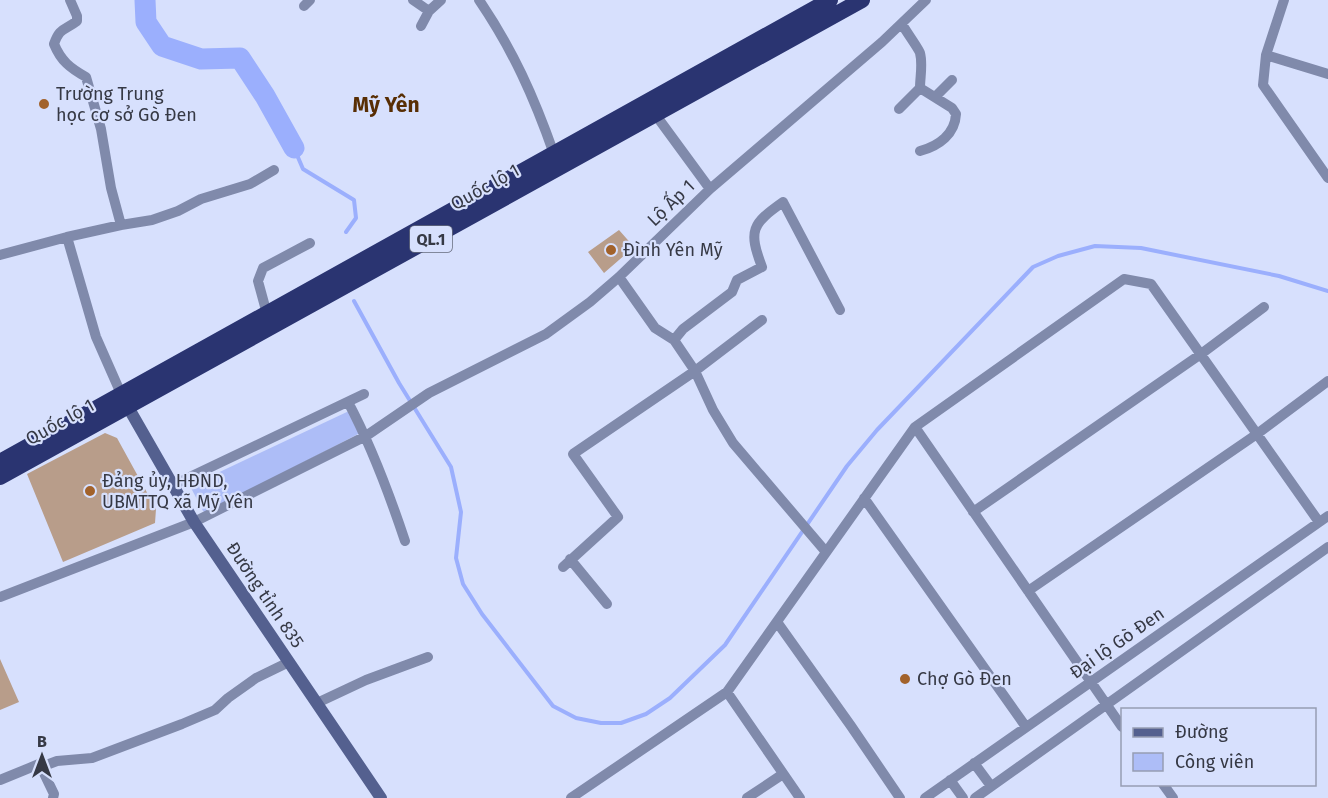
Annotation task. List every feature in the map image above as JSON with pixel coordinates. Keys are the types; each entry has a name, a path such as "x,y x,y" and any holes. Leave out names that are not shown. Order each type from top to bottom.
{"highway":[{"name":"Quốc lộ 1","path":"0,477 267,315 830,0"},
{"name":"Quốc lộ 1","path":"0,462 125,402 862,0"}],"main road":[{"name":"Đường tỉnh 835","path":"125,402 171,486 194,522 381,798"}],"street":[{"path":"70,0 77,21 71,26 62,28 54,44 58,55 68,67 86,77 101,129 111,188 121,225"},
{"path":"413,0 429,11"},
{"path":"421,26 429,11 441,0"},
{"path":"479,0 512,54 534,98 554,154"},
{"name":"Lộ Ấp 1","path":"0,597 194,522 366,436 429,393 546,334 591,302 710,189 902,24 926,0"},
{"path":"1284,0 1266,55 1263,86 1328,178"},
{"path":"899,109 920,88 920,50 910,40 902,24"},
{"path":"1266,55 1328,74"},
{"path":"935,97 952,81"},
{"path":"920,88 952,108 956,114 956,122 952,131 939,144 920,151"},
{"path":"656,114 710,189"},
{"path":"0,255 67,237 152,220 201,200 250,184 274,170"},
{"path":"674,340 683,329 732,292 737,280 762,267 754,236 755,228 764,216 783,202 840,309"},
{"path":"67,237 96,337 125,402"},
{"path":"267,315 258,281 263,268 310,243"},
{"path":"619,277 655,328 674,340 695,371 713,410 733,443 826,552"},
{"path":"571,798 727,692 915,427 1124,279 1151,284 1257,434 1323,519"},
{"path":"973,512 1201,354 1264,307"},
{"path":"607,604 566,563 618,518 573,454 695,371 762,320"},
{"path":"1028,591 1257,434 1328,381"},
{"path":"171,486 364,394"},
{"path":"348,402 380,468 405,541"},
{"path":"915,427 1121,726"},
{"path":"864,498 1026,727"},
{"name":"Đại lộ Gò Đen","path":"925,798 1323,519"},
{"path":"975,798 1328,548"},
{"path":"777,622 900,798"},
{"path":"317,703 366,680 428,657"},
{"path":"41,767 57,761 92,758 182,724 215,710 256,678 289,662"},
{"path":"727,692 800,798"},
{"path":"974,763 991,786"},
{"path":"0,780 38,764 54,794 53,798"},
{"path":"747,798 783,774"},
{"path":"950,780 963,798"}],"green space":[{"path":"349,411 362,432 206,513 203,511 190,486"}],"building":[{"name":"Đình Yên Mỹ","path":"619,230 634,247 604,273 588,252"},
{"name":"Đảng ủy, HĐND, UBMTTQ xã Mỹ Yên","path":"105,433 117,438 156,509 155,523 63,562 27,474"},
{"path":"0,659 19,702 0,710"}],"waterway":[{"path":"145,0 146,22 162,46 201,59 240,58 265,96 294,148"},
{"path":"294,148 303,169 354,200 356,218 346,232"},
{"path":"354,301 399,383 451,467 461,512 456,558 463,584 482,614 553,706 576,718 601,723 621,723 646,714 670,698 725,645 847,466 877,430 1033,267 1058,256 1095,246 1141,248 1279,276 1328,291"}],"place":[{"name":"Trường Trung học cơ sở Gò Đen","path":"44,104"},
{"name":"Đình Yên Mỹ","path":"611,250"},
{"name":"Đảng ủy, HĐND, UBMTTQ xã Mỹ Yên","path":"90,491"},
{"name":"Chợ Gò Đen","path":"905,679"}],"district":[{"name":"Mỹ Yên","path":"386,105"}]}
